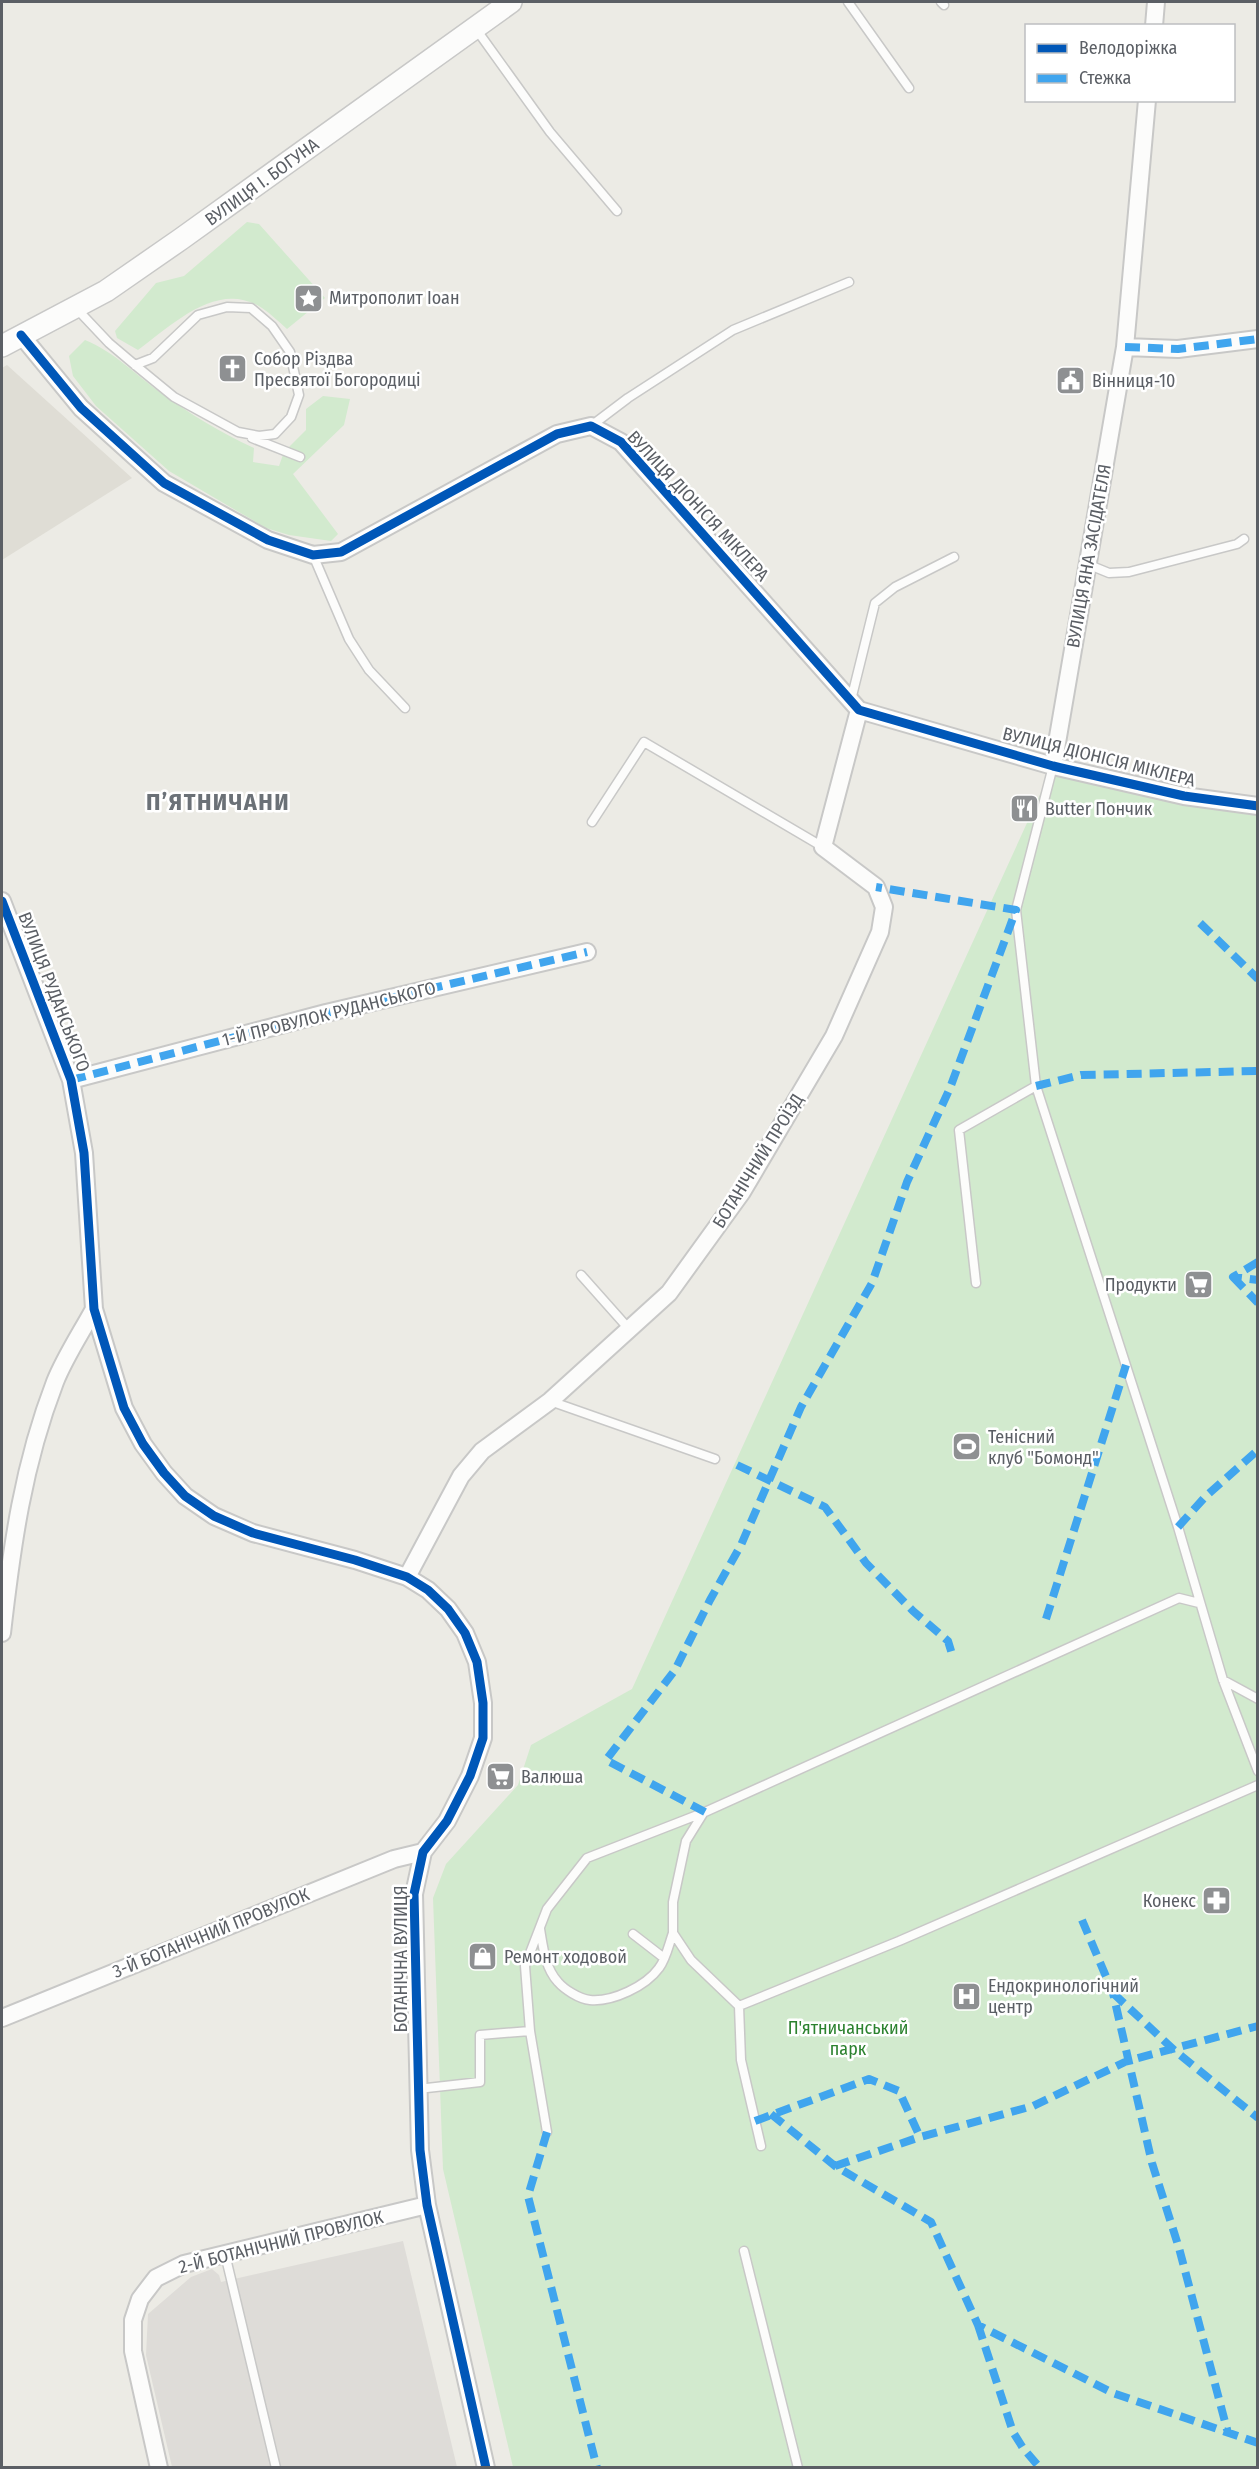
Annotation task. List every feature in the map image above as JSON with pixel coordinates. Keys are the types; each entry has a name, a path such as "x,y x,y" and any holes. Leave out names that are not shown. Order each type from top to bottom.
{"street":[{"name":"ВУЛИЦЯ І. БОГУНА","path":"8,339 106,291 182,239 511,2"},
{"path":"1154,24 1156,2"},
{"name":"ВУЛИЦЯ ЯНА ЗАСІДАТЕЛЯ","path":"1053,766 1125,347 1147,102"},
{"path":"8,339 164,483 268,540 313,555 341,552 557,434 591,426"},
{"path":"1125,347 1178,349 1257,339"},
{"name":"ВУЛИЦЯ ДІОНІСІЯ МІКЛЕРА","path":"591,426 621,442 855,705 1053,766 1184,796 1257,806"},
{"path":"823,847 855,705"},
{"name":"БОТАНІЧНИЙ ПРОЇЗД","path":"407,1577 461,1476 482,1451 550,1401 669,1293 742,1192 834,1036 880,932 884,907 876,887 823,847"},
{"name":"ВУЛИЦЯ РУДАНСЬКОГО","path":"2,901 71,1080 84,1153 94,1309"},
{"name":"1-Й ПРОВУЛОК РУДАНСЬКОГО","path":"71,1080 326,1012 587,952"},
{"path":"2,1633 7,1536 30,1455 56,1380 94,1309"},
{"name":"БОТАНІЧНА ВУЛИЦЯ","path":"94,1309 124,1408 143,1444 164,1473 185,1496 214,1516 253,1533 355,1560 407,1577 428,1590 448,1609 465,1633 477,1662 483,1703 483,1738 470,1776 447,1821 423,1852 414,1894 420,2150 427,2205 486,2468"},
{"name":"3-Й БОТАНІЧНИЙ ПРОВУЛОК","path":"2,2018 394,1859 423,1852"},
{"name":"2-Й БОТАНІЧНИЙ ПРОВУЛОК","path":"159,2468 133,2351 133,2320 140,2298 156,2278 184,2264 427,2205"}],"lane":[{"path":"848,2 909,88"},
{"path":"476,28 550,132 617,211"},
{"path":"591,426 628,398 733,330 849,282"},
{"path":"75,307 109,343 174,397 238,432 300,457"},
{"path":"135,365 153,358 198,315 227,307 251,308 272,326 290,352 299,394 291,417 275,434 259,436 238,432"},
{"path":"1087,564 1108,573 1129,572 1237,544 1244,539"},
{"path":"313,555 349,639 369,670 405,708"},
{"path":"855,705 875,603 895,587 954,557"},
{"path":"592,822 644,742 823,847"},
{"path":"1053,766 1016,910 1036,1086 1171,1505 1223,1680 1257,1771"},
{"path":"976,1283 959,1130 1036,1086"},
{"path":"581,1275 629,1329"},
{"path":"550,1401 715,1460"},
{"path":"547,2132 531,2031 525,1966 547,1909 587,1858 705,1812 1179,1598 1199,1603"},
{"path":"1223,1680 1257,1699"},
{"path":"739,2006 932,1927 1257,1785"},
{"path":"540,1928 546,1960 557,1981 574,1994 589,2000 613,1997 647,1980 661,1966 673,1933 674,1902 686,1841 705,1812"},
{"path":"673,1933 691,1960 739,2006 741,2060 761,2146"},
{"path":"633,1934 664,1958"},
{"path":"418,2089 480,2082 480,2035 531,2031"},
{"path":"744,2251 798,2468"},
{"path":"225,2254 276,2468"}],"shaded area":[{"path":"7,365 132,478 2,560 2,368"},
{"path":"403,2241 457,2467 172,2467 146,2355 148,2314 191,2277 212,2269 219,2275 221,2282"}],"green space":[{"path":"247,222 259,224 325,298 287,329 262,308 245,300 229,299 212,302 196,309 138,350 117,338 115,331 156,283 184,276"},
{"path":"85,340 115,357 194,416 254,448 253,462 279,466 284,452 306,430 306,409 323,396 350,399 344,425 293,474 338,534 331,541 289,535 266,528 169,471 96,406 73,376 69,356"},
{"name":"П'ятничанський парк","path":"1053,766 1257,806 1257,2467 513,2467 443,2169 433,1898 446,1864 518,1785 531,1745 632,1689"}],"marked path":[{"path":"1125,347 1178,349 1258,339"},
{"path":"705,1812 606,1760 675,1670 741,1545 801,1407 872,1283 907,1182 950,1088 1016,910 876,887"},
{"path":"1200,923 1258,979"},
{"path":"71,1080 326,1013 587,952"},
{"path":"1036,1086 1081,1075 1258,1071"},
{"path":"1258,1262 1233,1277 1258,1280"},
{"path":"1233,1277 1258,1303"},
{"path":"1046,1619 1126,1365"},
{"path":"1178,1527 1206,1496 1258,1450"},
{"path":"737,1465 825,1507 866,1563 913,1611 948,1641 952,1654"},
{"path":"1082,1920 1113,1993 1152,2163 1179,2248 1228,2433"},
{"path":"1113,1993 1174,2050 1258,2118"},
{"path":"755,2121 869,2079 899,2091 920,2137 1033,2106 1127,2061 1258,2026"},
{"path":"771,2114 835,2166 931,2222 978,2325 1113,2393 1258,2443"},
{"path":"547,2132 528,2196 597,2468"},
{"path":"835,2166 920,2137"},
{"path":"978,2325 1013,2432 1040,2468"}],"cycle path":[{"path":"21,335 81,408 164,483 268,540 313,555 341,552 557,434 591,426 621,442 859,710 1053,766 1184,796 1258,806"},
{"path":"2,901 71,1080 84,1153 94,1309 124,1408 143,1444 164,1473 185,1496 214,1516 253,1533 355,1560 407,1577 428,1590 448,1609 465,1633 477,1662 483,1703 483,1738 470,1776 447,1821 423,1852 414,1894 420,2150 427,2205 486,2468"}],"place":[{"name":"Митрополит Іоан","path":"308,298"},
{"name":"Собор Різдва Пресвятої Богородиці","path":"233,369"},
{"name":"Вінниця-10","path":"1071,381"},
{"name":"Butter Пончик","path":"1024,809"},
{"name":"Продукти","path":"1198,1285"},
{"name":"Тенісний клуб \"Бомонд\"","path":"967,1447"},
{"name":"Валюша","path":"500,1777"},
{"name":"Конекс","path":"1217,1901"},
{"name":"Ремонт ходовой","path":"483,1957"},
{"name":"Ендокринологічний центр","path":"967,1996"}],"district":[{"name":"П’ЯТНИЧАНИ","path":"218,802"}]}
